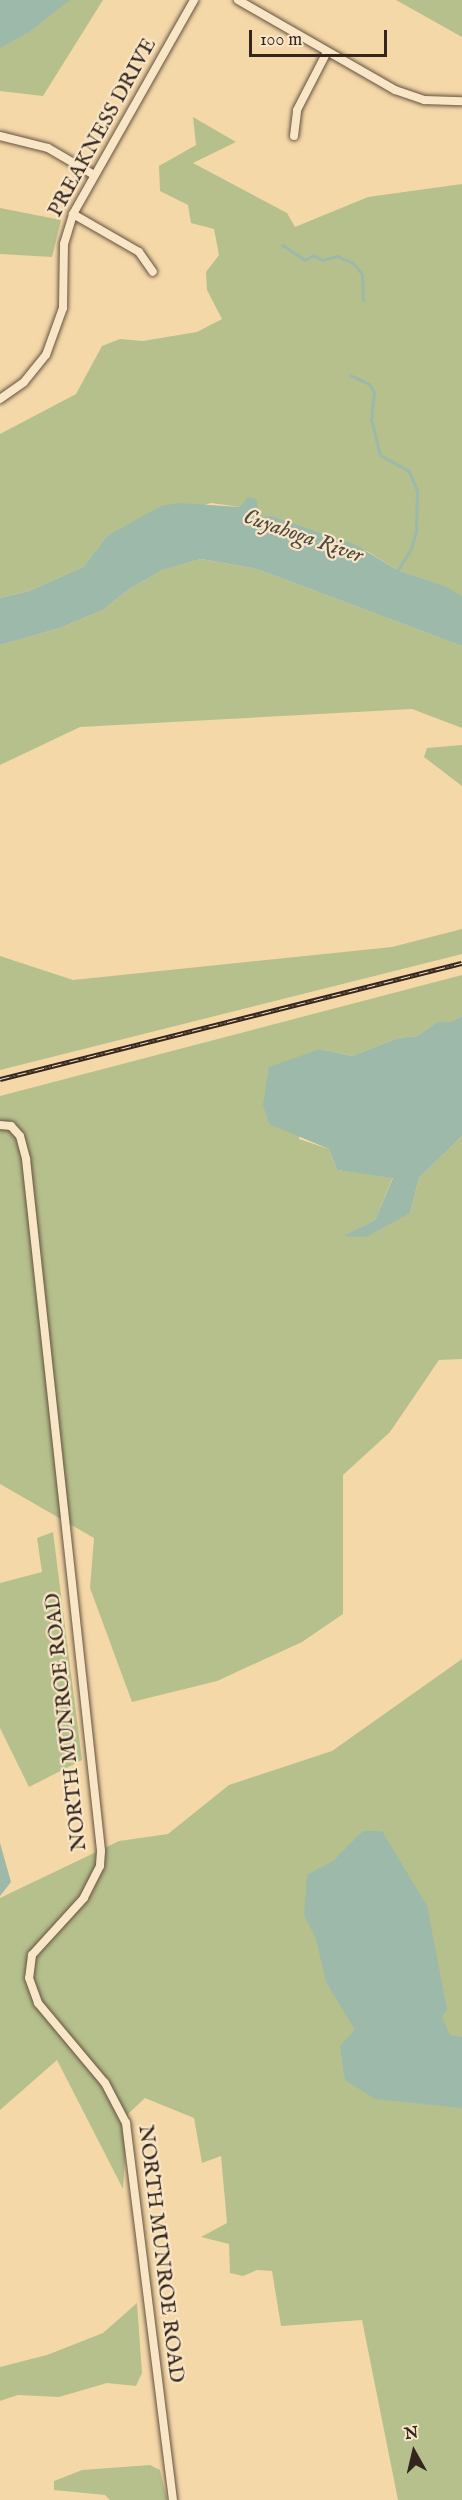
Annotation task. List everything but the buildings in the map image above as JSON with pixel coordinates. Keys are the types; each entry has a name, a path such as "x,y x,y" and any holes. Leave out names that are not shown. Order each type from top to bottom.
{"street":[{"name":"PREAKNESS DRIVE","path":"0,399 32,374 56,336 64,299 64,244 72,214 194,0"},
{"path":"238,0 327,52 413,97 462,101"},
{"path":"294,136 297,110 327,52"},
{"path":"0,136 48,148 94,175"},
{"path":"72,214 139,252 153,272"},
{"name":"NORTH MUNROE ROAD","path":"0,1125 10,1126 20,1136 101,1851 99,1866 84,1898 32,1955 29,1978 43,2010 105,2083 126,2123 173,2500"}],"green space":[{"path":"0,0 103,0 43,96 0,91"},
{"path":"396,0 462,0 462,37"},
{"path":"193,117 236,142 193,163 287,213 295,227 368,197 462,184 462,598 399,571 367,551 259,518 240,507 211,503 107,536 83,567 29,591 0,598 0,434 76,394 102,346 120,339 143,341 197,332 222,319 207,290 206,272 219,255 214,229 191,223 188,205 160,191 159,166 196,145"},
{"path":"0,208 61,220 52,257 0,254"},
{"path":"201,559 257,569 462,646 462,728 412,709 80,727 0,765 0,645 60,628 103,610 129,589 163,570"},
{"path":"462,745 462,786 424,757 427,748"},
{"path":"462,929 462,954 0,1070 0,956 73,980 392,947"},
{"path":"462,975 462,1016 452,1022 437,1022 417,1036 398,1038 352,1056 320,1049 299,1139 329,1149 337,1170 393,1177 375,1220 344,1236 410,1213 419,1178 462,1136 462,1359 439,1360 390,1432 343,1475 343,1614 302,1642 217,1681 132,1702 90,1588 94,1538 0,1484 0,1096"},
{"path":"53,1532 82,1760 29,1787 0,1728 0,1583 42,1572 37,1538"},
{"path":"462,1659 462,2500 398,2500 362,2320 281,2326 272,2271 257,2270 243,2276 230,2273 229,2244 201,2237 227,2223 221,2156 202,2163 194,2118 145,2098 128,2114 123,2189 57,2060 0,2110 0,1898 119,1841 168,1834 229,1785 332,1751"},
{"path":"137,2303 142,2373 136,2386 107,2383 59,2397 18,2395 0,2401 0,2367 47,2355 103,2333"},
{"path":"150,2465 160,2470 167,2500 110,2500 105,2495 54,2490 54,2481 82,2470"}],"water":[{"path":"0,0 70,0 29,32 0,48"},
{"name":"Cuyahoga River","path":"248,497 256,499 260,517 271,516 356,545 399,571 444,586 462,596 462,646 257,569 201,559 163,570 129,589 103,610 60,628 0,645 0,598 29,591 83,567 107,536 161,506 179,503 240,507"},
{"path":"462,1016 462,1136 419,1178 410,1213 366,1237 343,1236 375,1220 393,1178 337,1170 329,1149 269,1124 263,1105 269,1067 320,1049 352,1056 398,1038 417,1036 437,1022 451,1022"},
{"path":"363,1831 382,1831 427,1906 447,2009 442,2017 450,2035 462,2037 462,2108 375,2099 345,2080 340,2046 355,2030 326,1982 316,1939 304,1915 307,1875 333,1861"},
{"path":"0,1843 11,1882 0,1896"}],"waterway":[{"path":"282,245 305,260 313,255 322,260 337,256 353,263 362,274 363,300"},
{"path":"350,375 369,384 374,392 371,419 380,455 409,471 417,491 416,531 411,549 397,571"}],"railway":[{"path":"0,1079 462,963"}]}
